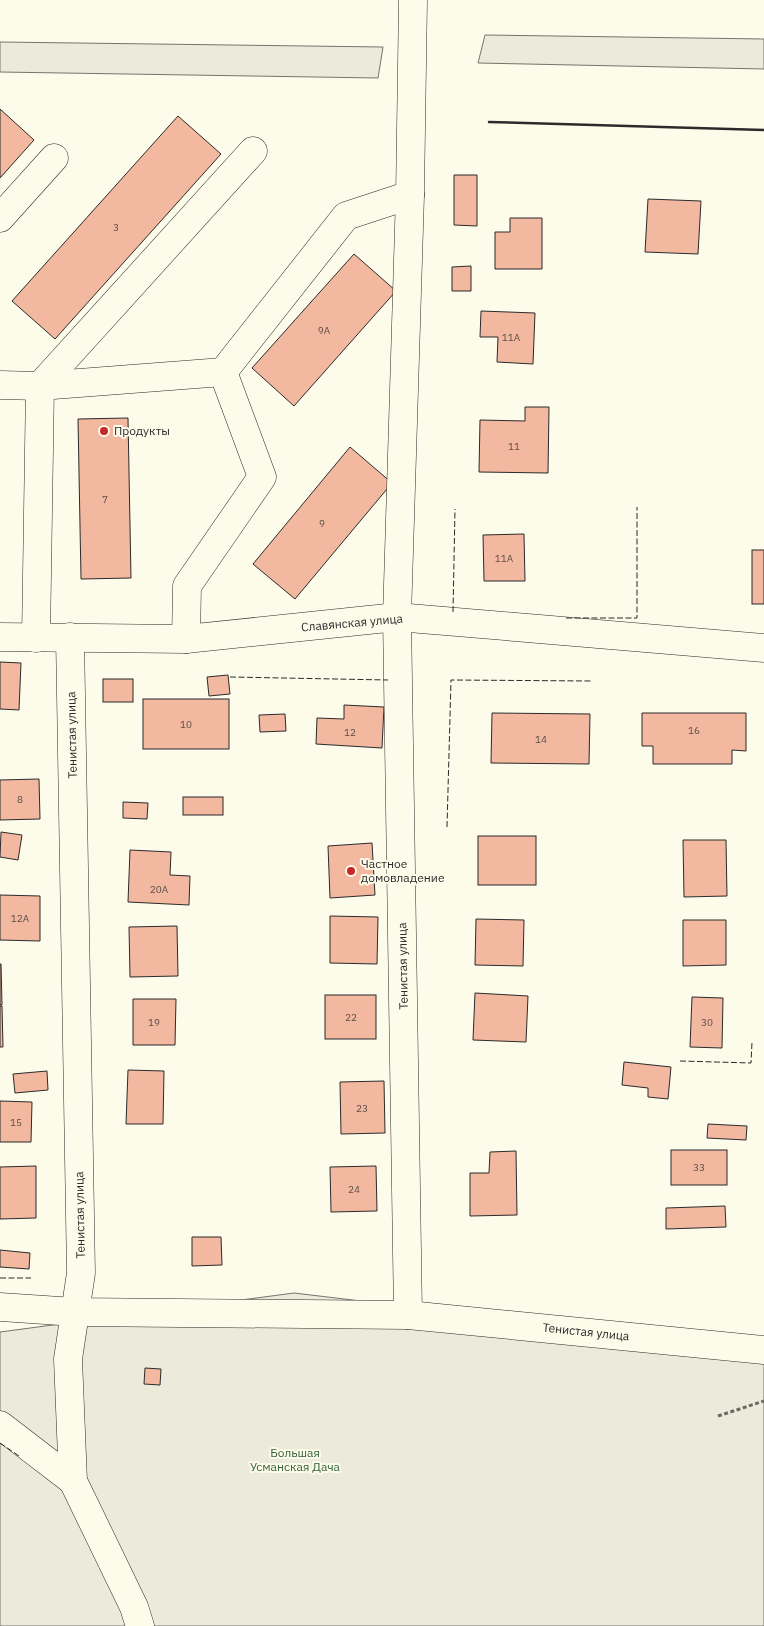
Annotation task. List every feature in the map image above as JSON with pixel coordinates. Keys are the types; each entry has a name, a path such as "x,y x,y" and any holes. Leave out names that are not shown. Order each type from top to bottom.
{"street":[{"name":"Тенистая улица","path":"408,1314 398,617 410,195 413,0"},
{"path":"36,638 40,386 253,151"},
{"path":"0,218 54,158"},
{"path":"0,385 40,386 223,372 346,216 410,195"},
{"path":"186,639 187,586 262,477 223,372"},
{"name":"Славянская улица","path":"0,637 186,639 398,617 764,648"},
{"name":"Тенистая улица","path":"70,637 82,1272 75,1312"},
{"name":"Тенистая улица","path":"0,1307 75,1312 408,1314 764,1350"},
{"path":"75,1312 68,1359 74,1481 134,1607 140,1626"},
{"path":"0,1425 74,1481"}],"path":[{"path":"718,1416 764,1401"}],"green space":[{"path":"485,35 764,39 764,69 478,63"},
{"path":"0,42 383,47 378,78 0,72"},
{"name":"Большая Усманская Дача","path":"294,1293 764,1349 764,1626 0,1626 0,1332"}],"building":[{"path":"0,109 34,140 0,178"},
{"path":"178,116 221,154 55,339 12,301"},
{"path":"454,175 477,175 477,226 454,225"},
{"path":"648,199 701,201 698,254 645,252"},
{"path":"510,218 542,218 542,269 495,269 495,232 510,232"},
{"path":"354,254 396,291 294,406 252,368"},
{"path":"471,266 471,291 452,291 452,267"},
{"path":"481,311 535,313 533,364 497,362 498,337 480,337"},
{"path":"525,407 549,407 548,473 479,472 480,420 525,421"},
{"path":"128,418 131,578 81,579 78,419"},
{"path":"350,447 392,483 295,599 253,564"},
{"path":"524,534 525,581 484,581 483,535"},
{"path":"752,550 764,550 764,604 752,604"},
{"path":"0,662 21,663 19,710 0,709"},
{"path":"228,675 230,694 209,696 207,677"},
{"path":"103,679 133,679 133,702 103,702"},
{"path":"143,699 229,699 229,749 143,749"},
{"path":"344,705 384,707 382,748 316,744 317,718 344,719"},
{"path":"492,713 590,714 589,764 491,763"},
{"path":"642,713 746,713 746,751 732,750 732,764 653,764 653,746 642,746"},
{"path":"285,714 286,731 260,732 259,715"},
{"path":"39,779 40,819 0,820 0,780"},
{"path":"183,797 223,797 223,815 183,815"},
{"path":"123,802 148,803 147,819 123,818"},
{"path":"1,832 22,835 18,860 0,857"},
{"path":"478,836 536,836 536,885 478,885"},
{"path":"683,840 726,840 727,896 684,897"},
{"name":"Частное домовладение","path":"372,843 375,895 330,898 328,846"},
{"path":"130,850 171,852 170,875 190,876 189,905 128,902"},
{"path":"0,895 40,896 40,941 0,940"},
{"path":"330,916 378,917 377,964 330,963"},
{"path":"476,919 524,920 523,966 475,965"},
{"path":"683,920 726,920 726,965 683,966"},
{"path":"177,926 178,976 130,977 129,927"},
{"path":"1,964 2,1005 0,1005"},
{"path":"475,993 528,996 526,1042 473,1040"},
{"path":"325,995 376,995 376,1039 325,1039"},
{"path":"692,997 723,998 722,1048 690,1047"},
{"path":"133,999 176,999 175,1045 133,1045"},
{"path":"0,1006 2,1006 3,1047 0,1047"},
{"path":"624,1062 671,1067 668,1099 648,1097 648,1088 622,1085"},
{"path":"128,1070 164,1071 163,1124 126,1124"},
{"path":"47,1071 48,1090 15,1093 13,1074"},
{"path":"384,1081 385,1133 341,1134 340,1082"},
{"path":"0,1101 32,1102 31,1142 0,1142"},
{"path":"708,1124 747,1126 746,1140 707,1138"},
{"path":"671,1150 727,1150 727,1185 671,1185"},
{"path":"516,1151 517,1215 470,1216 470,1173 489,1173 490,1152"},
{"path":"36,1166 36,1218 0,1219 0,1167"},
{"path":"376,1166 377,1211 331,1212 330,1167"},
{"path":"725,1206 726,1227 666,1229 666,1208"},
{"path":"192,1237 221,1237 222,1265 192,1266"},
{"path":"0,1250 30,1253 29,1269 0,1267"},
{"path":"145,1368 161,1369 160,1385 144,1384"}],"fence":[{"path":"566,618 637,618 637,507"},
{"path":"453,612 455,509"},
{"path":"230,677 388,680"},
{"path":"447,827 451,680 592,681"},
{"path":"680,1061 751,1063 752,1042"},
{"path":"0,1278 31,1278"},
{"path":"0,1443 19,1456"}],"wall":[{"path":"489,122 764,130"}],"place":[{"name":"Продукты","path":"104,431"},
{"name":"Частное домовладение","path":"351,871"}]}
